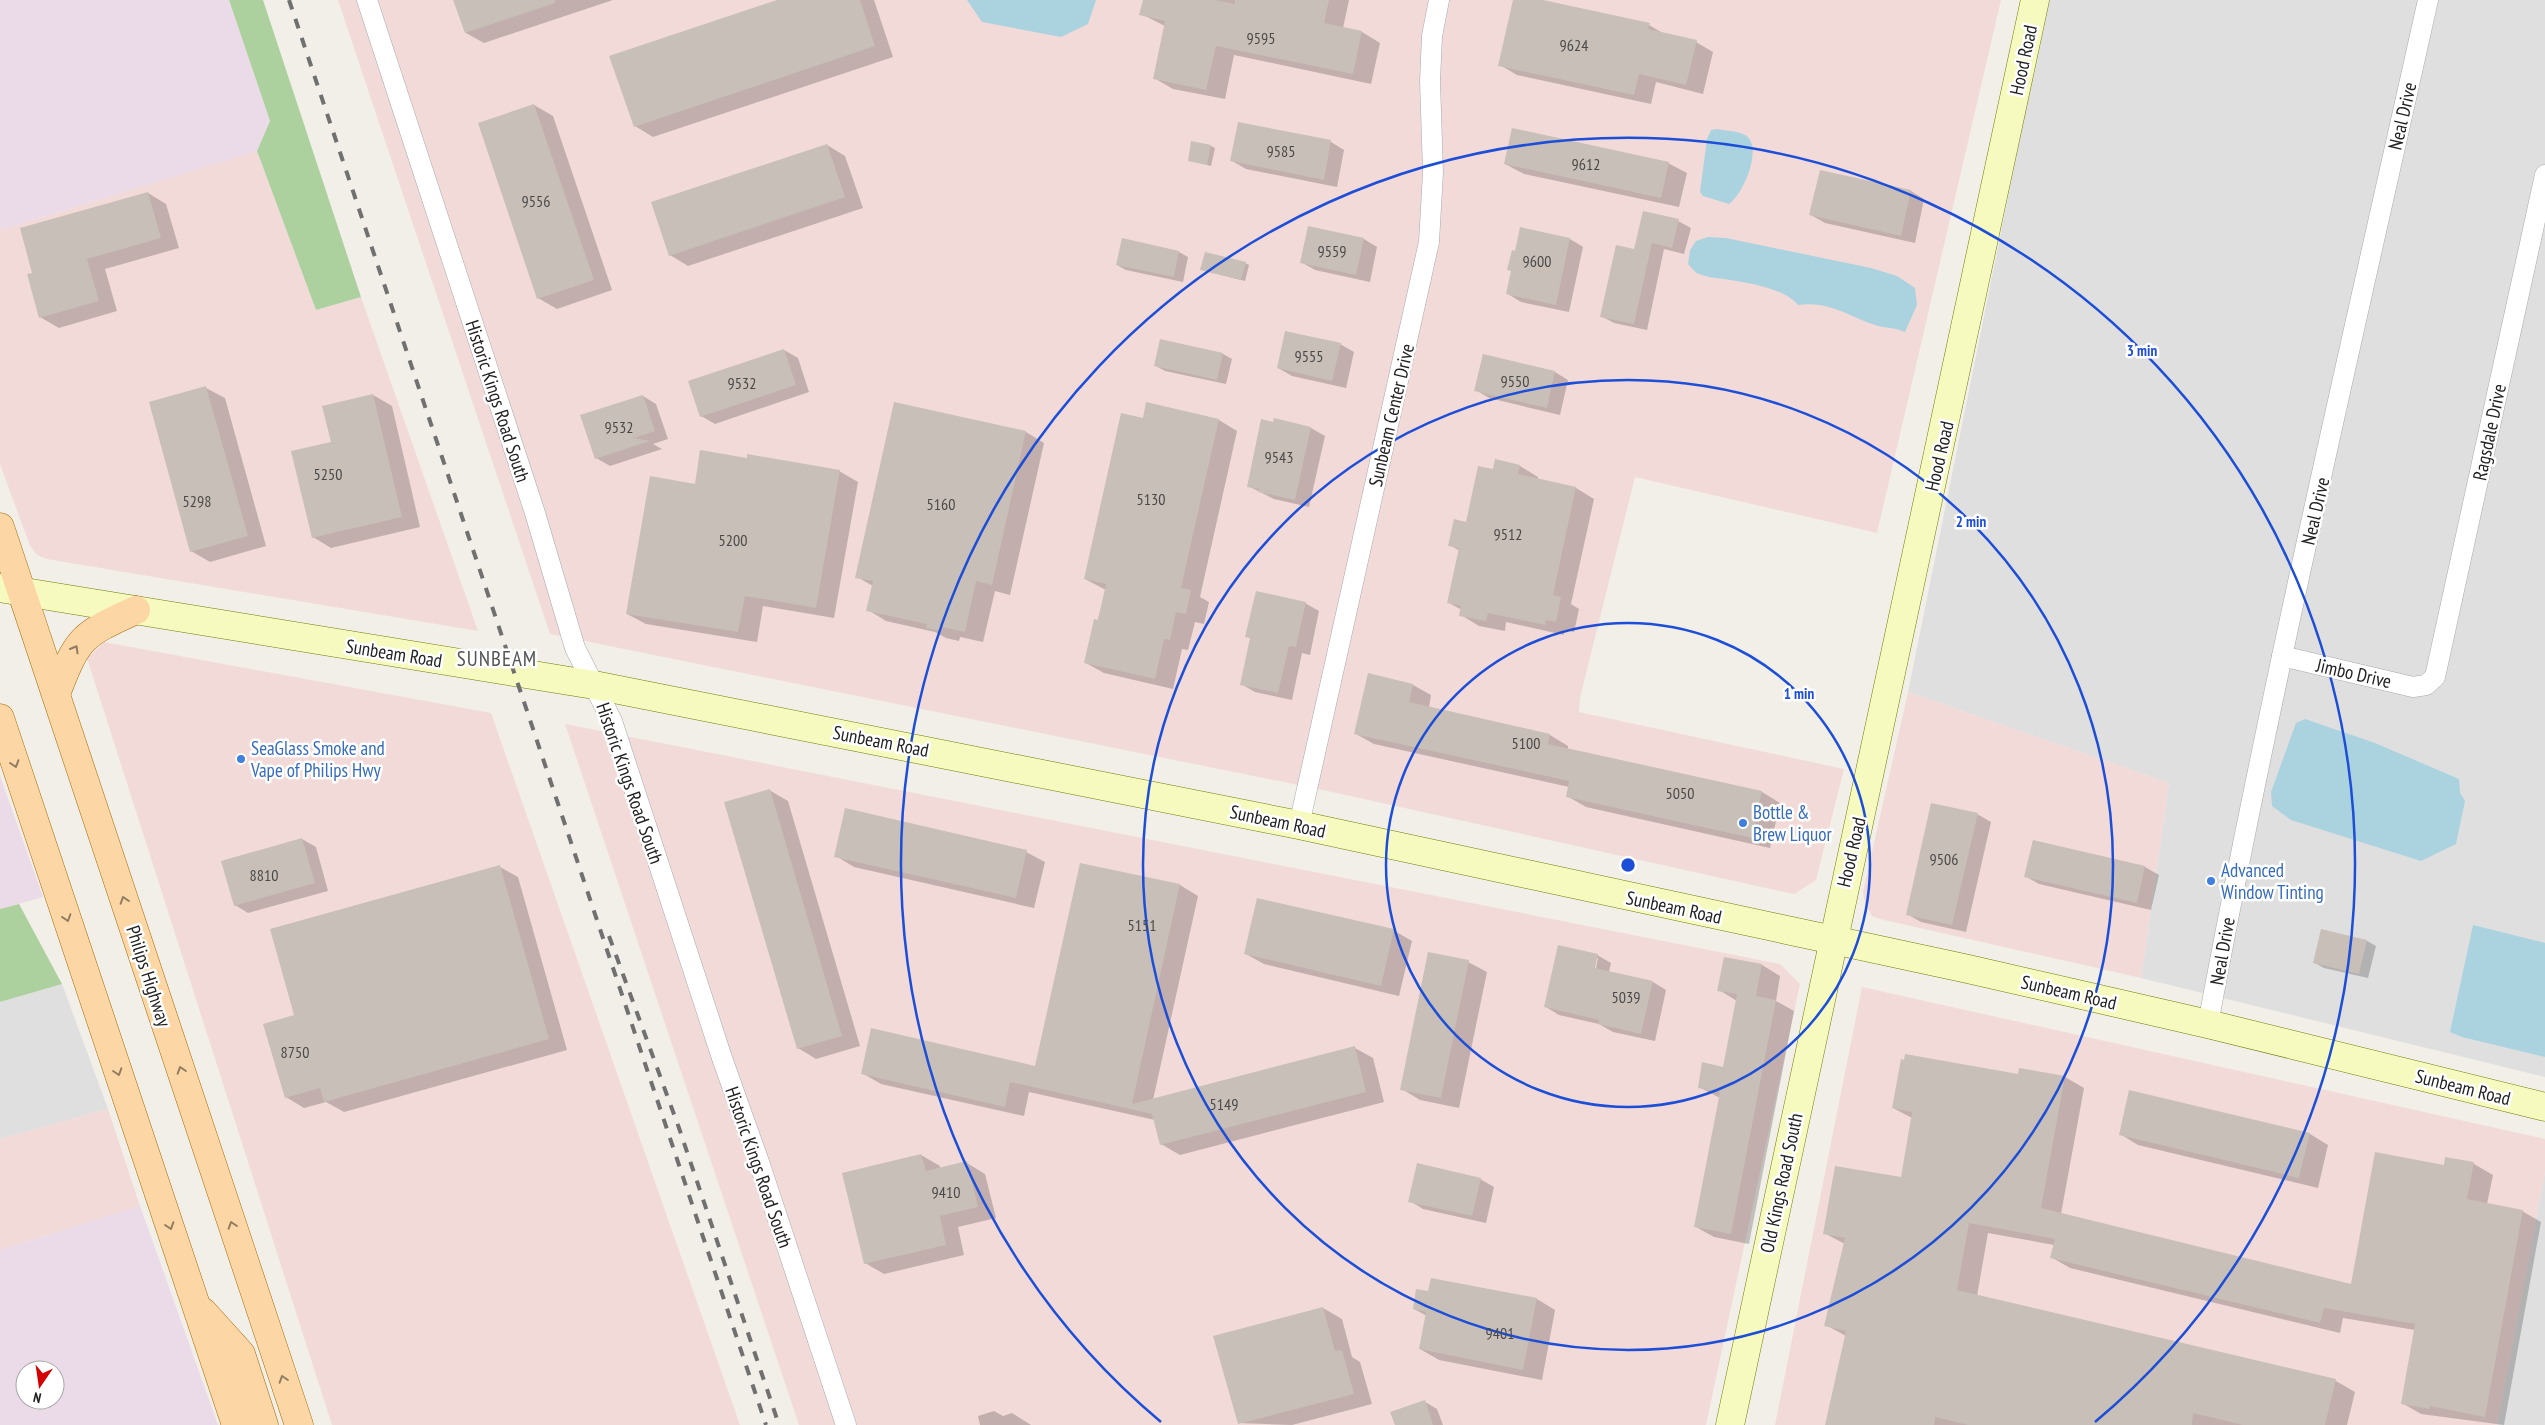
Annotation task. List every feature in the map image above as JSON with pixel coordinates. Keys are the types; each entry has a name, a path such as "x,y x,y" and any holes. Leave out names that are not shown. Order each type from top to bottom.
{"main road":[{"name":"Philips Highway","path":"0,527 11,589 56,694 299,1425"},
{"path":"56,694 79,642 96,628 136,610"},
{"path":"0,718 236,1425"},
{"path":"196,1306 241,1354 264,1425"}],"street":[{"name":"Historic Kings Road South","path":"367,0 535,513 575,648 612,721 722,1058 759,1162 846,1425"},
{"name":"Sunbeam Center Drive","path":"1299,825 1430,242 1433,196 1430,80 1432,36 1439,0"},
{"name":"Hood Road","path":"1833,941 2035,0"},
{"name":"Neal Drive","path":"2208,1024 2232,896 2282,656 2428,0"},
{"name":"Ragsdale Drive","path":"2426,685 2436,677 2545,175"},
{"name":"Sunbeam Road","path":"11,589 594,685 1299,825 2208,1024 2545,1107"},
{"name":"Jimbo Drive","path":"2282,656 2413,687 2426,685"},
{"name":"Old Kings Road South","path":"1730,1425 1833,941"}],"shaded area":[{"path":"0,0 229,0 270,121 257,151 0,230"},
{"path":"338,0 2001,0 1877,533 1635,477 1580,698 1579,712 1844,769 1816,880 1794,894 1323,790 550,634"},
{"path":"2048,0 2545,0 2545,1077 2141,978 2169,783 1908,692"},
{"path":"257,151 316,310 361,297 478,631 47,559 37,555 30,546 0,464 0,230"},
{"path":"104,642 491,713 740,1425 332,1425 87,658"},
{"path":"1908,692 2169,783 2141,978 1872,916 1865,904 1863,892"},
{"path":"565,724 1780,964 1800,984 1706,1425 799,1425"},
{"path":"0,776 43,897 0,909"},
{"path":"62,984 108,1109 0,1139 0,1002"},
{"path":"1862,987 2545,1139 2545,1172 2497,1425 1775,1425"},
{"path":"108,1109 140,1206 0,1250 0,1139"},
{"path":"2545,1172 2545,1425 2497,1425"},
{"path":"140,1206 218,1425 0,1425 0,1250"}],"green space":[{"path":"229,0 263,0 361,297 316,310 257,151 270,121"},
{"path":"19,904 62,984 0,1002 0,909"}],"water":[{"path":"967,0 1096,0 1088,24 1061,37 982,22"},
{"path":"1718,129 1745,135 1750,140 1753,149 1750,170 1746,180 1735,199 1729,204 1703,196 1700,192 1707,139 1711,130"},
{"path":"1708,237 1726,238 1871,268 1897,276 1915,288 1917,305 1905,332 1878,326 1821,305 1798,305 1785,295 1767,288 1703,275 1696,272 1688,264 1690,250 1696,241"},
{"path":"2305,719 2375,743 2459,779 2460,793 2465,801 2456,844 2421,861 2291,820 2272,806 2271,792 2296,723"},
{"path":"2473,925 2545,943 2545,1057 2462,1037 2450,1032"}],"building":[{"path":"453,0 555,0 555,3 465,33"},
{"path":"777,0 860,0 875,46 634,127 609,56"},
{"path":"1143,0 1216,0 1235,4 1235,0 1329,0 1324,23 1362,31 1353,74 1216,46 1206,90 1153,79 1165,21 1139,15"},
{"path":"1513,0 1543,0 1650,23 1648,29 1697,40 1686,85 1639,74 1634,95 1498,66"},
{"path":"534,104 594,280 537,299 478,123"},
{"path":"1238,122 1331,140 1324,180 1230,161"},
{"path":"1512,128 1669,162 1661,198 1504,164"},
{"path":"1191,141 1211,145 1207,165 1188,161"},
{"path":"827,144 845,197 669,256 651,202"},
{"path":"1820,170 1911,190 1901,236 1809,215"},
{"path":"148,192 161,238 87,259 99,301 39,318 27,274 32,273 20,228"},
{"path":"1643,211 1679,219 1672,248 1652,243 1634,324 1600,317 1616,245 1634,249"},
{"path":"1308,226 1364,238 1356,275 1300,263"},
{"path":"1520,227 1570,238 1556,305 1506,294 1511,271 1507,270 1512,250 1515,251"},
{"path":"1122,238 1179,251 1174,277 1116,265"},
{"path":"1205,252 1246,262 1241,280 1200,270"},
{"path":"1285,331 1341,343 1332,381 1277,368"},
{"path":"1160,339 1223,353 1217,380 1154,366"},
{"path":"784,349 796,385 700,417 688,381"},
{"path":"1483,354 1555,371 1547,408 1474,391"},
{"path":"206,386 248,536 190,552 149,402"},
{"path":"373,394 402,517 312,538 291,451 331,442 322,406"},
{"path":"643,395 655,431 634,438 650,441 595,459 580,415"},
{"path":"894,402 1026,431 992,585 976,581 965,632 942,627 941,631 926,628 927,624 866,611 873,581 855,578"},
{"path":"1146,402 1219,419 1181,588 1191,590 1186,614 1176,612 1170,640 1164,639 1155,679 1084,663 1094,619 1098,620 1106,584 1084,579 1121,413 1143,418"},
{"path":"1274,418 1311,427 1295,500 1258,492 1259,489 1247,487 1261,419 1273,422"},
{"path":"700,450 747,458 747,454 840,470 816,608 745,596 738,632 626,614 650,476 695,484"},
{"path":"1495,459 1520,465 1518,474 1576,487 1553,595 1561,597 1556,622 1546,620 1545,625 1488,613 1486,621 1459,616 1461,606 1447,603 1459,548 1448,546 1454,519 1466,522 1478,466 1493,469"},
{"path":"1256,591 1306,602 1296,647 1289,646 1278,693 1240,685 1250,638 1245,637"},
{"path":"1368,673 1413,684 1409,702 1550,734 1548,744 1762,791 1752,838 1566,797 1569,781 1354,734"},
{"path":"770,789 842,1036 797,1049 724,802"},
{"path":"1931,803 1978,813 1952,925 1906,915"},
{"path":"845,808 1027,850 1016,898 834,857"},
{"path":"302,838 315,883 234,906 221,861"},
{"path":"2033,840 2145,866 2137,903 2024,877"},
{"path":"1080,863 1180,884 1132,1104 1355,1046 1366,1092 1160,1145 1152,1114 1010,1082 1005,1107 861,1074 871,1028 1035,1066"},
{"path":"500,865 549,1039 324,1102 320,1088 285,1098 263,1024 294,1015 270,929"},
{"path":"1257,898 1394,929 1381,986 1244,954"},
{"path":"2321,929 2367,940 2359,974 2313,963"},
{"path":"1558,945 1598,954 1595,968 1653,981 1641,1034 1598,1024 1599,1020 1544,1007"},
{"path":"1428,952 1469,960 1441,1098 1400,1090"},
{"path":"1724,957 1762,964 1756,996 1776,1000 1731,1234 1694,1227 1720,1092 1698,1088 1702,1062 1723,1067 1737,994 1717,991"},
{"path":"1905,1054 2018,1074 2019,1068 2065,1076 2041,1208 2351,1284 2375,1152 2444,1165 2445,1157 2474,1162 2467,1199 2523,1210 2485,1417 2430,1406 2430,1409 2401,1404 2415,1324 2324,1308 2320,1323 2050,1258 2055,1239 1969,1223 1957,1290 2336,1379 2325,1425 2243,1425 2193,1413 2192,1425 1968,1425 1935,1417 1934,1425 1825,1425 1846,1331 1824,1326 1845,1238 1823,1234 1835,1166 1901,1177 1912,1112 1892,1108 1901,1059 1904,1060"},
{"path":"2129,1090 2310,1133 2299,1178 2119,1135"},
{"path":"921,1154 926,1171 967,1161 978,1207 940,1216 946,1245 864,1264 842,1173"},
{"path":"1417,1163 1481,1178 1472,1216 1408,1202"},
{"path":"1431,1278 1537,1298 1523,1370 1419,1349 1426,1312 1413,1309 1416,1289 1428,1291"},
{"path":"1323,1307 1335,1351 1342,1350 1354,1394 1238,1424 1213,1336"},
{"path":"1425,1400 1433,1425 1395,1425 1390,1412"}],"railway":[{"path":"289,0 766,1425"},
{"path":"609,936 679,1128 779,1425"}],"place":[{"name":"SeaGlass Smoke and Vape of Philips Hwy","path":"241,759"},
{"name":"Bottle & Brew Liquor","path":"1743,823"},
{"name":"Advanced Window Tinting","path":"2211,881"}],"district":[{"name":"SUNBEAM","path":"497,659"}]}
